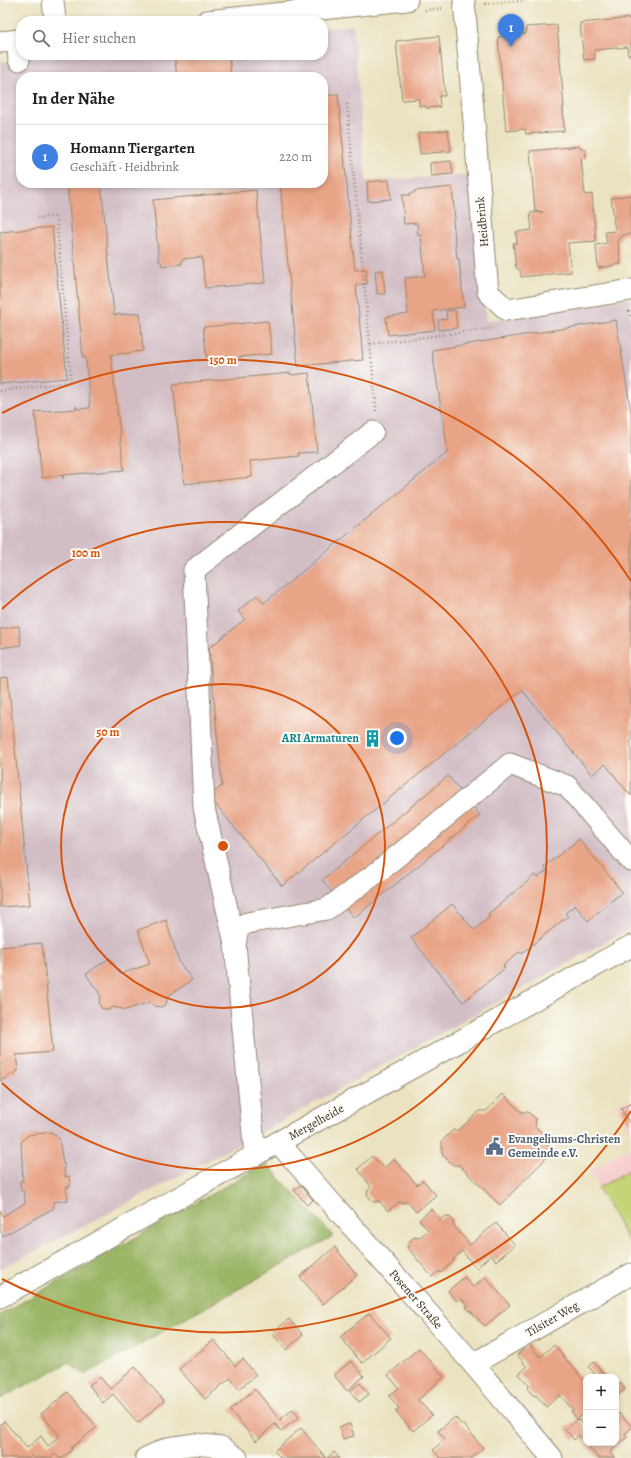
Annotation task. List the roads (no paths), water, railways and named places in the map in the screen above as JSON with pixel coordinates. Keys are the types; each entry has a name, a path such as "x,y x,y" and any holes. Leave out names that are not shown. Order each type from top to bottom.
{"street":[{"path":"53,0 55,16"},
{"path":"255,16 407,0"},
{"name":"Heidbrink","path":"464,0 488,292 507,310 631,290"},
{"path":"256,1155 234,944 204,808 194,570 373,432"},
{"path":"234,944 238,928 247,923 328,909 379,871 510,764 567,786 631,861"},
{"name":"Mergelheide","path":"0,1297 631,946"},
{"name":"Posener Straße","path":"278,1142 473,1364 552,1458"},
{"name":"Tilsiter Weg","path":"473,1364 631,1274"},
{"path":"146,1458 168,1448 195,1444 221,1447 237,1458"}],"place":[{"name":"Homann Tiergarten","path":"511,47"},
{"name":"ARI Armaturen","path":"372,738"},
{"name":"Evangeliums-Christen Gemeinde e.V.","path":"495,1146"}]}
